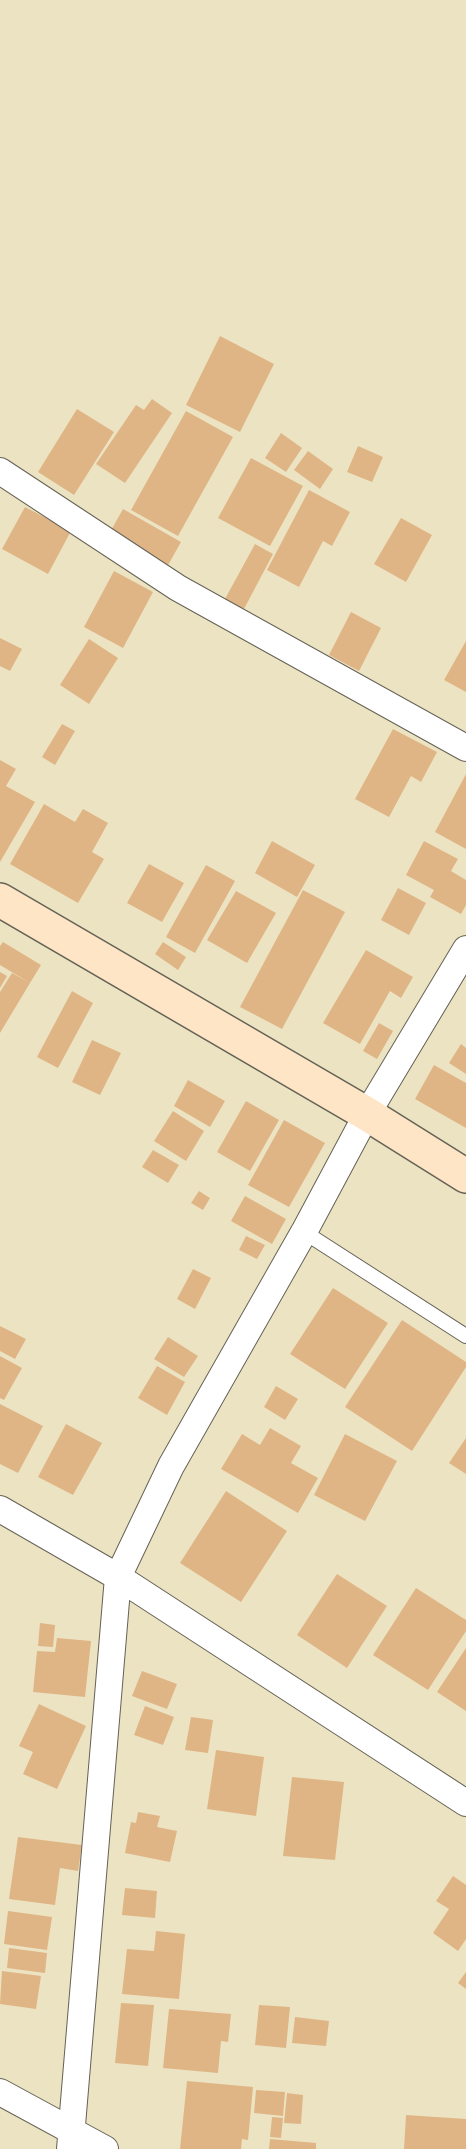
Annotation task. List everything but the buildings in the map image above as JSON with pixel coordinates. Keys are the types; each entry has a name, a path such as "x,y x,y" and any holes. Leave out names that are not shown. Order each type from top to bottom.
{"main road":[{"path":"0,900 367,1114 466,1176"}],"street":[{"path":"0,471 178,588 466,748"},
{"path":"70,2139 118,1577 171,1466 304,1232 367,1114 466,949"},
{"path":"0,1509 118,1577 466,1803"},
{"path":"0,2092 70,2139 105,2149"}],"lane":[{"path":"304,1232 466,1336"}]}
